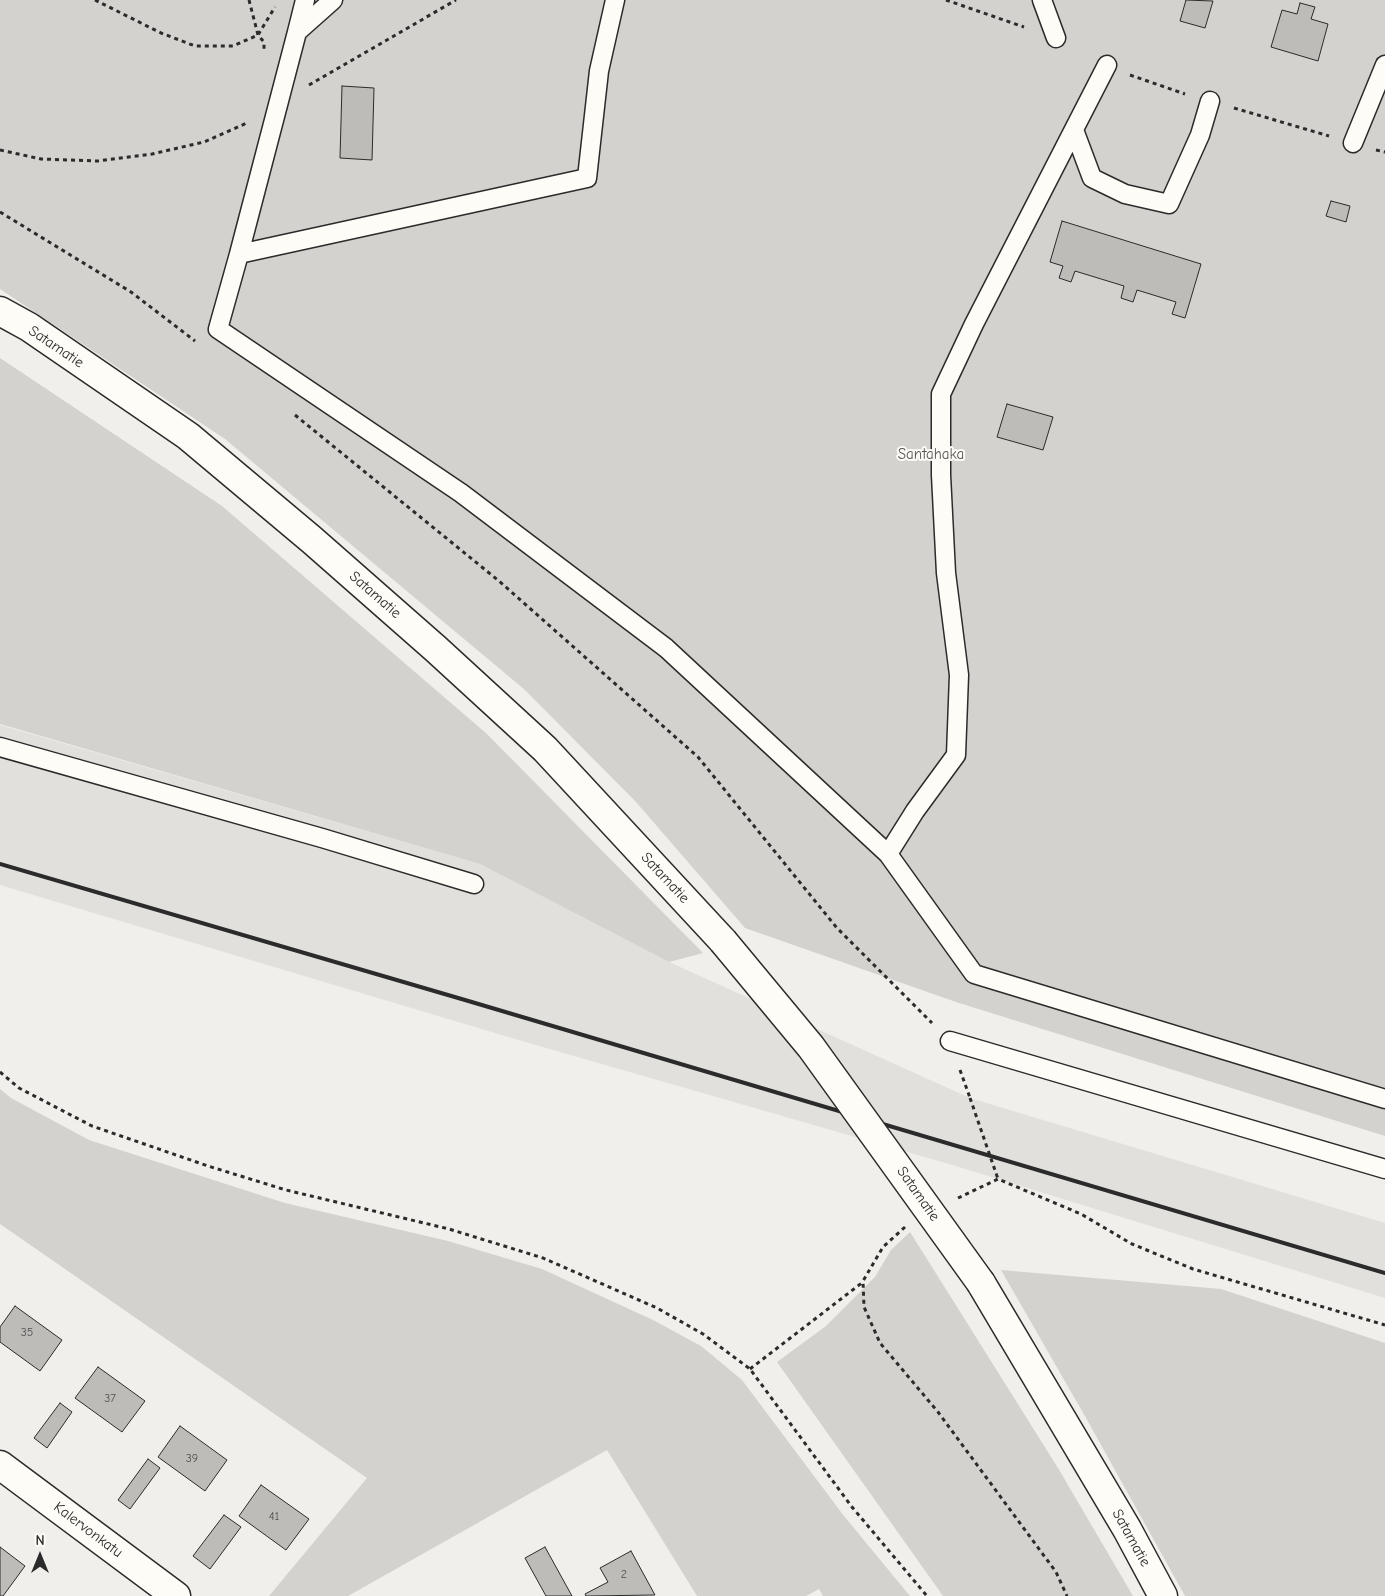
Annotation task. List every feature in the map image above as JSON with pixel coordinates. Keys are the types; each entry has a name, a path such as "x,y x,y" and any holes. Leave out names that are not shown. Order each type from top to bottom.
{"main road":[{"name":"Satamatie","path":"0,311 29,328 188,436 320,546 545,749 723,941 812,1047 981,1283 1127,1529 1163,1596"},
{"name":"Kalervonkatu","path":"0,1464 176,1596"}],"lane":[{"path":"305,0 218,329 461,493 666,648 888,854 974,974 1385,1100"},
{"path":"297,32 333,0"},
{"path":"239,254 586,178 599,71 615,0"},
{"path":"1042,0 1056,38"},
{"path":"888,854 915,811 956,755 958,675 946,573 941,475 941,394 1107,65"},
{"path":"1354,143 1385,65"},
{"path":"1074,130 1092,178 1125,194 1169,204 1200,135 1210,101"},
{"path":"0,747 322,838 474,884"},
{"path":"950,1041 1385,1169"}],"path":[{"path":"95,0 161,33 195,46 233,46 258,35 279,0"},
{"path":"0,150 41,159 98,161 152,154 204,142 277,106 304,88 456,0"},
{"path":"946,0 1056,38"},
{"path":"0,212 131,292 197,343"},
{"path":"288,410 319,432 498,581 698,758 837,928 950,1041"},
{"path":"0,1072 19,1088 92,1126 190,1160 286,1190 449,1229 544,1258 657,1308 703,1334 750,1369 852,1507 927,1596"},
{"path":"970,1098 998,1179"},
{"path":"953,1200 998,1179 1081,1214 1132,1244 1193,1269 1385,1325"},
{"path":"750,1369 863,1281 883,1247 910,1222"},
{"path":"863,1281 864,1307 880,1344 938,1412 1056,1572 1067,1596"}],"shaded area":[{"path":"0,725 480,864 669,962 970,1098 1385,1223 1385,1298 949,1164 515,1039 0,885"}],"green space":[{"name":"Santahaka","path":"0,0 1385,0 1385,1136 956,1002 745,928 636,802 525,690 225,439 0,289"},
{"path":"0,358 222,506 487,734 703,953 669,962 480,864 0,724"},
{"path":"0,1089 11,1098 89,1140 285,1203 448,1241 542,1269 653,1320 701,1346 742,1380 844,1516 910,1596 823,1596 819,1589 806,1596 697,1596 607,1450 348,1596 269,1596 367,1478 0,1224"},
{"path":"910,1232 1058,1468 1133,1596 943,1596 777,1362 826,1326 875,1277 891,1250"},
{"path":"1001,1270 1221,1289 1385,1343 1385,1596 1185,1596"}],"building":[{"path":"1186,0 1213,1 1205,28 1180,21"},
{"path":"1300,3 1315,7 1311,19 1328,24 1318,61 1271,47 1282,10 1297,14"},
{"path":"342,86 374,88 372,160 340,158"},
{"path":"1331,201 1350,206 1346,222 1326,216"},
{"path":"1062,221 1201,264 1185,318 1172,314 1176,302 1137,290 1133,302 1121,298 1124,286 1075,271 1071,282 1059,278 1063,266 1050,262"},
{"path":"1007,404 1053,417 1043,450 997,437"},
{"path":"15,1306 62,1340 40,1371 0,1342 0,1327"},
{"path":"98,1367 145,1401 122,1432 75,1398"},
{"path":"60,1403 72,1412 47,1448 34,1438"},
{"path":"180,1426 227,1460 205,1491 158,1457"},
{"path":"148,1459 160,1468 130,1509 118,1500"},
{"path":"261,1485 309,1519 286,1550 239,1516"},
{"path":"224,1515 241,1527 210,1569 193,1556"},
{"path":"0,1547 25,1566 3,1596 0,1596"},
{"path":"545,1547 572,1596 546,1596 525,1558"},
{"path":"631,1551 655,1595 586,1596 585,1594 608,1582 600,1568"}],"railway":[{"path":"0,864 1385,1273"}]}
